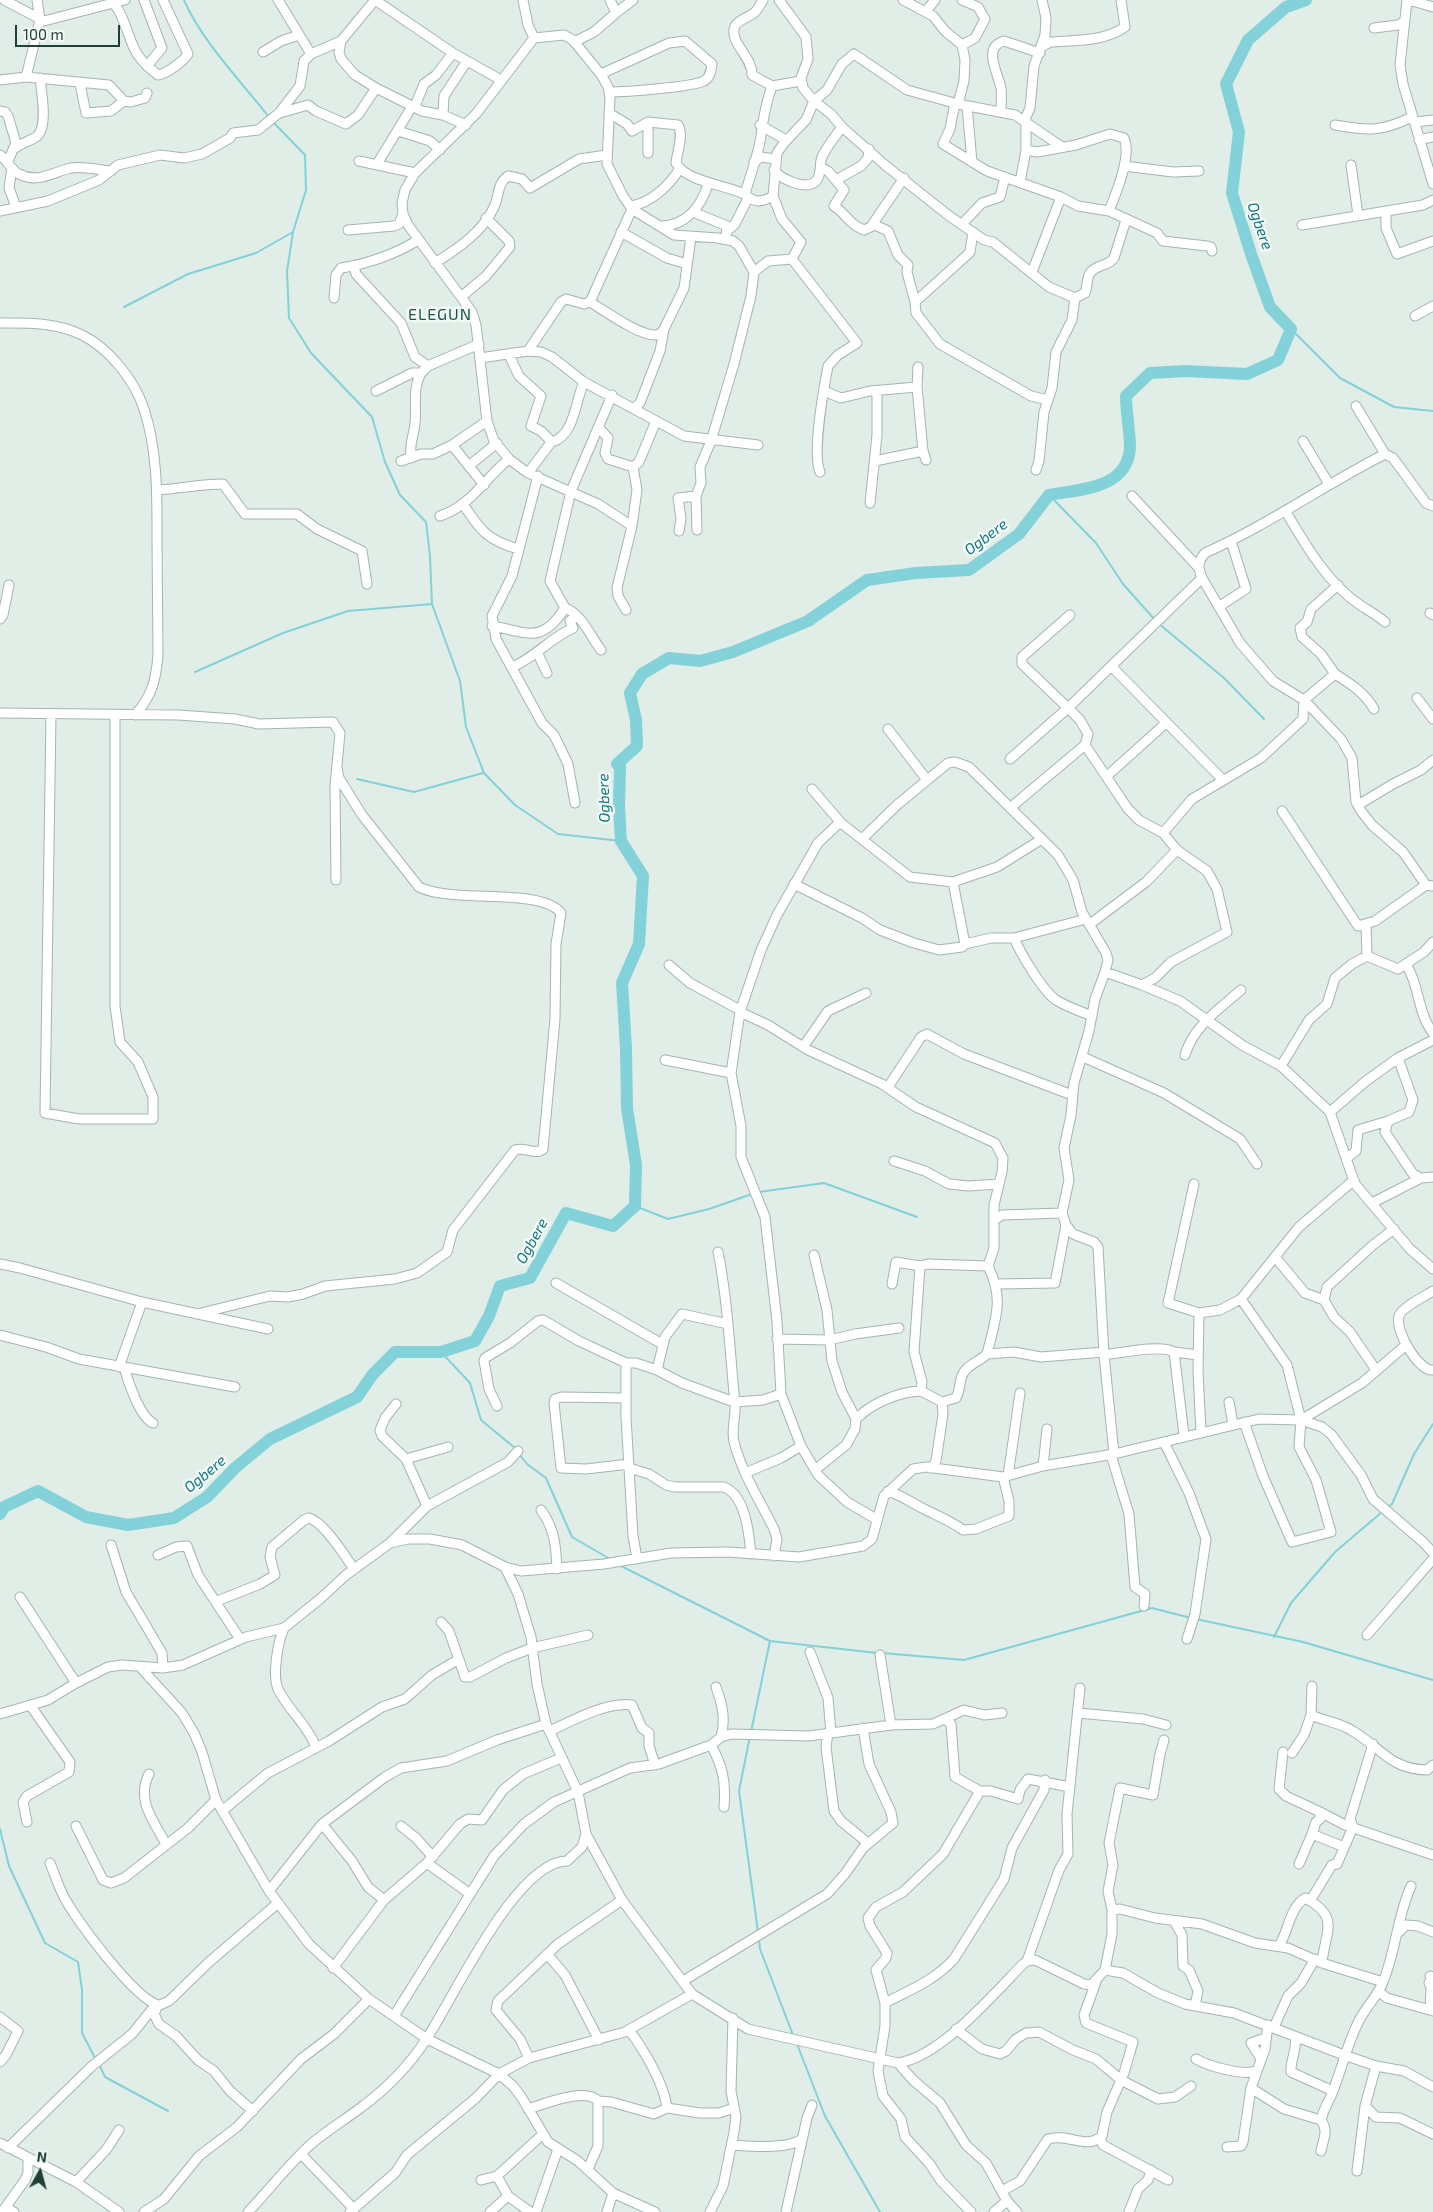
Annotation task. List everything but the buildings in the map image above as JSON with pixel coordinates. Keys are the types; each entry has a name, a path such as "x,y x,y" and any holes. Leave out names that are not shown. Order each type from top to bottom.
{"street":[{"path":"4,0 20,7 40,20 75,14 125,0"},
{"path":"26,76 40,20 37,0"},
{"path":"144,0 162,48 147,66"},
{"path":"113,2 120,11 135,53 158,75 185,60 188,54 163,0"},
{"path":"278,0 311,54"},
{"path":"466,126 443,115 422,111 376,88 344,65 338,52 341,42 375,0 453,53 501,80"},
{"path":"523,0 528,25 534,38"},
{"path":"610,0 616,13"},
{"path":"574,42 594,32 634,0"},
{"path":"763,0 755,12 737,23 735,37 737,44 750,61 752,75 772,86 801,81"},
{"path":"903,0 926,11 962,45 966,60 960,104 943,144 972,162 1005,178 1061,197 1078,206 1109,211 1156,233 1162,241 1208,246 1212,247 1212,251"},
{"path":"926,11 935,0"},
{"path":"962,0 978,7 985,19 975,38 962,45"},
{"path":"1020,182 1026,150 1025,121 1030,108 1034,66 1041,49 1046,18 1042,0"},
{"path":"1041,49 1050,42 1106,37 1115,34 1125,27 1121,0"},
{"path":"1433,6 1408,0 1400,65 1419,140 1433,184"},
{"path":"781,1 806,37 808,59 801,81 803,88 814,101 831,114 842,127 885,165 984,240 993,242 1049,287 1075,298 1085,293 1089,274 1098,266 1111,262 1114,258 1126,220"},
{"path":"1374,28 1398,26 1404,22"},
{"path":"583,52 594,32"},
{"path":"263,52 281,41 299,35"},
{"path":"348,230 400,224 403,214 402,203 405,190 415,173 466,126 534,38 564,35 574,42 601,74 609,92 607,164 623,196 632,207 674,235 726,239 739,246 754,272 751,296 712,441 700,467 701,484 696,496 697,530"},
{"path":"601,74 670,43 686,41 712,64 711,72 704,81 686,86 609,92"},
{"path":"1001,112 1001,89 992,56 993,48 998,42 1004,41 1041,49"},
{"path":"0,211 48,201 99,180 118,165 141,162 150,157 160,155 184,158 202,154 230,138 233,133 258,130 280,113 300,86 304,61 311,54 341,42"},
{"path":"377,164 414,106 424,84 436,75 453,53"},
{"path":"792,260 801,242 782,219 773,196 776,159 786,140 806,120 814,101 827,90 842,64 854,54 907,90 960,104 1015,115 1062,147"},
{"path":"443,115 444,96 467,61"},
{"path":"0,80 26,76 80,84 109,85 124,101"},
{"path":"15,148 39,134 44,116 40,78"},
{"path":"80,84 86,113 111,111 124,101 138,101 145,98 146,93"},
{"path":"726,239 728,230 735,224 746,196 761,136 760,125 772,86"},
{"path":"280,113 308,105 316,111 346,124 358,116 376,88"},
{"path":"960,104 972,162"},
{"path":"0,111 6,112 16,143 10,164 9,188 16,207"},
{"path":"609,113 627,124 632,131 648,122 678,125 680,129 680,148 676,163 680,168 708,184 759,202 773,196"},
{"path":"1335,125 1363,131 1376,130 1414,119 1433,120"},
{"path":"648,122 648,153"},
{"path":"760,125 786,140"},
{"path":"774,170 780,178 807,184 816,180 822,168 821,160 827,147 842,127"},
{"path":"398,131 430,141 440,150"},
{"path":"1026,150 1037,152 1110,134 1124,138 1126,142 1124,166 1109,211"},
{"path":"1419,140 1433,137"},
{"path":"836,180 861,166 868,158 869,149"},
{"path":"0,155 16,173 29,179 47,177 72,168 111,171"},
{"path":"434,263 473,235 494,207 502,180 508,176 522,179 530,188 579,159 608,155"},
{"path":"754,162 761,158 776,159"},
{"path":"359,161 415,173"},
{"path":"1351,165 1358,215"},
{"path":"1124,166 1173,172 1199,171"},
{"path":"528,351 561,302 570,298 584,304 590,302 632,207 667,186 680,168"},
{"path":"822,168 844,190 834,206 843,212 851,225 864,230 872,225 904,178"},
{"path":"962,224 982,203 1000,197 1005,178"},
{"path":"660,226 672,226 694,212 708,184"},
{"path":"1032,272 1061,197"},
{"path":"1302,225 1423,205 1433,200"},
{"path":"694,212 723,223 728,230"},
{"path":"1386,212 1386,228 1397,254 1433,241"},
{"path":"403,214 434,263 472,312 479,344 487,421 496,443 509,459 533,475 598,504 632,526"},
{"path":"461,297 486,276 510,247 509,241 486,218"},
{"path":"872,225 888,231 898,255 908,265 906,272 915,302 916,313 940,344 1031,396 1048,400"},
{"path":"621,232 666,258 687,264"},
{"path":"915,302 958,266 970,252 973,232"},
{"path":"590,302 640,330 654,335 661,334 684,288 691,237"},
{"path":"334,298 336,275 341,268 354,266 405,248 418,240"},
{"path":"754,272 768,261 792,260"},
{"path":"792,260 857,342 838,355 828,366 818,447 820,472"},
{"path":"354,266 356,274 401,323 415,357 428,366"},
{"path":"1036,470 1044,412 1052,388 1056,352 1072,320 1075,298"},
{"path":"1415,316 1433,306"},
{"path":"0,323 44,324 63,328 83,336 107,353 130,382 144,408 154,453 157,490 158,655 156,681 146,703 135,715"},
{"path":"637,406 660,351 664,329"},
{"path":"411,458 409,442 415,424 415,384 421,373 428,366 479,344"},
{"path":"480,358 528,351 552,356 584,382 637,406 656,421 684,436 758,446"},
{"path":"510,355 519,376 541,396 531,426 552,441 560,440 571,423 578,393 584,382"},
{"path":"875,461 924,456 917,387 918,367"},
{"path":"376,391 412,373 421,373"},
{"path":"824,391 841,398 877,391 917,387"},
{"path":"870,502 875,461 877,391"},
{"path":"601,650 572,610 565,608 550,581 572,491 612,395"},
{"path":"1356,406 1386,454 1393,458 1426,504 1433,506"},
{"path":"401,461 421,454 433,454 452,445 487,421"},
{"path":"633,467 639,462 656,421"},
{"path":"599,428 608,438 605,453 608,459 633,467"},
{"path":"552,441 533,475 512,576 492,616 492,626 496,639 542,723 554,735 568,764 575,803"},
{"path":"1303,442 1329,484"},
{"path":"470,465 496,443"},
{"path":"452,445 470,465 484,485"},
{"path":"1198,567 1200,559 1205,553 1231,542 1286,512 1329,484 1386,454"},
{"path":"440,516 452,512 463,504 484,485 491,474 509,459"},
{"path":"626,610 618,596 617,588 632,526 637,490 633,467"},
{"path":"157,490 178,489 202,484 222,484 245,514 297,514 317,529 362,551 367,584"},
{"path":"679,531 681,520 678,498 696,496"},
{"path":"1132,496 1198,567 1202,578 1240,643 1273,681 1304,700 1341,739 1352,758 1358,805 1372,825 1403,852 1430,885 1375,921 1358,926 1282,811"},
{"path":"463,504 486,536 499,543 518,548"},
{"path":"1286,512 1308,549 1338,585 1360,605 1385,622"},
{"path":"1220,606 1246,589 1231,542"},
{"path":"1010,758 1112,667 1202,578"},
{"path":"0,619 9,585"},
{"path":"1338,585 1312,609 1308,622 1300,628 1302,637 1321,654 1336,674 1368,699 1374,709"},
{"path":"492,626 532,635 543,631 558,620 565,608"},
{"path":"1010,808 1085,745 1088,734 1080,720 1022,664 1022,657 1070,614"},
{"path":"512,667 527,661 546,644 573,628 570,621 577,616"},
{"path":"537,652 547,673"},
{"path":"1112,667 1222,780"},
{"path":"1304,700 1336,674"},
{"path":"1417,698 1433,719"},
{"path":"1304,700 1304,719"},
{"path":"1163,833 1192,799 1261,758 1315,710"},
{"path":"0,713 178,715 235,719 259,724 333,722 340,733 337,768 336,880"},
{"path":"52,714 45,1113 79,1119 152,1119 153,1096 138,1062 120,1042 115,1006 114,715"},
{"path":"1107,776 1166,723"},
{"path":"888,729 927,780"},
{"path":"1085,745 1128,809 1139,820 1163,833 1177,850 1207,871 1217,889 1228,929 1225,934 1171,962 1154,978 1142,985"},
{"path":"1358,805 1392,784 1421,770 1433,760"},
{"path":"862,839 927,780 948,764 955,762 969,767 1042,839 1069,870 1082,912 1106,953 1108,960 1095,999 1083,1056 1074,1083 1071,1115 1064,1148 1070,1180 1062,1213 1066,1225 1073,1234 1094,1242 1098,1247 1112,1455 1129,1514 1135,1587 1146,1594 1144,1606"},
{"path":"197,1314 270,1296 288,1297 325,1286 396,1279 417,1273 447,1252 453,1230 515,1150 519,1148 536,1152 543,1149 554,1019 556,944 561,913 556,906 538,900 446,894 429,892 419,887 362,815 339,778 337,768"},
{"path":"812,789 842,823 905,874 918,878 953,882 997,867 1042,839"},
{"path":"842,823 837,825 818,843 794,884 761,950 740,1011 731,1073 741,1126 740,1157 765,1217 781,1394 801,1446 815,1470 847,1502 876,1519"},
{"path":"794,884 862,918 880,930 914,944 939,950 962,947 965,944 991,938 1014,938 1088,921 1134,892 1177,850"},
{"path":"953,882 965,944"},
{"path":"1366,924 1367,956"},
{"path":"1014,938 1022,957 1053,998 1070,1008 1092,1016"},
{"path":"1367,956 1398,969 1407,966 1433,942"},
{"path":"1281,1066 1309,1020 1327,1004 1335,978 1352,964 1367,956"},
{"path":"669,965 690,983 768,1025 803,1047 858,1071 888,1087 916,1107 995,1143 1002,1158 994,1205 994,1248 988,1266 997,1284 998,1306 987,1354"},
{"path":"1407,966 1413,977 1425,1022 1433,1033"},
{"path":"1105,972 1180,1001 1197,1011 1206,1021 1242,1045 1281,1066 1330,1112 1354,1180 1410,1249 1433,1269"},
{"path":"1185,1055 1191,1037 1241,990"},
{"path":"803,1047 828,1010 866,993"},
{"path":"888,1087 922,1037 930,1034 964,1054 1072,1095"},
{"path":"1330,1112 1366,1081 1398,1058 1433,1040"},
{"path":"1083,1056 1164,1093 1240,1139 1257,1164"},
{"path":"1347,1158 1356,1151 1358,1130 1409,1112 1413,1100 1398,1058"},
{"path":"665,1060 731,1073"},
{"path":"1388,1121 1386,1132 1413,1174 1422,1178"},
{"path":"894,1161 924,1171 949,1184 968,1186 999,1184"},
{"path":"1372,1203 1422,1178 1433,1177"},
{"path":"1194,1184 1168,1303 1199,1313 1220,1310 1241,1299 1299,1227 1354,1180"},
{"path":"994,1220 1002,1215 1062,1213"},
{"path":"997,1284 1055,1283 1066,1225"},
{"path":"1324,1300 1327,1287 1373,1245 1394,1229"},
{"path":"718,1252 727,1295 734,1402 734,1440 745,1473 774,1529 777,1539 774,1556"},
{"path":"814,1254 827,1310 832,1361 842,1392 856,1420 855,1429 846,1445 815,1470"},
{"path":"1275,1256 1305,1293 1324,1300 1334,1316 1350,1332 1376,1370"},
{"path":"892,1284 896,1262 920,1266 928,1264 988,1266"},
{"path":"0,1264 142,1302 268,1329"},
{"path":"920,1266 914,1352 922,1382 921,1391"},
{"path":"556,1283 662,1344"},
{"path":"1433,1290 1401,1311 1398,1318 1406,1346 1423,1368 1433,1370"},
{"path":"1241,1299 1287,1365 1301,1420 1299,1447 1316,1480 1330,1532 1292,1542 1263,1476 1244,1422"},
{"path":"142,1302 122,1367 141,1411 148,1421 153,1424"},
{"path":"1199,1313 1198,1355 1202,1432"},
{"path":"657,1370 662,1344 682,1314 728,1324"},
{"path":"497,1406 489,1389 485,1358 510,1343 538,1321 547,1320 573,1338 626,1363 657,1370 682,1383 734,1402 763,1400 781,1394"},
{"path":"777,1339 829,1340 855,1334 899,1328"},
{"path":"0,1335 79,1358 122,1367 165,1372 235,1387"},
{"path":"1301,1420 1362,1383 1406,1346"},
{"path":"856,1420 864,1411 881,1402 910,1392 921,1391 942,1402 956,1398 960,1391 961,1379 965,1369 987,1354 1020,1352 1041,1357 1170,1349 1174,1352 1198,1355"},
{"path":"1174,1352 1184,1435"},
{"path":"626,1363 629,1466 636,1558"},
{"path":"888,1491 906,1497 921,1508 951,1521 963,1530 976,1529 1010,1516 1005,1476 1020,1393"},
{"path":"626,1398 562,1397 555,1399 561,1468 586,1469 629,1466 649,1474 666,1485 675,1487 724,1487 731,1489 740,1503 751,1554"},
{"path":"931,1468 936,1461 943,1414 942,1402"},
{"path":"1229,1402 1234,1424"},
{"path":"396,1404 385,1418 380,1430 382,1436 406,1459 427,1506"},
{"path":"390,1543 408,1539 430,1539 462,1545 505,1567 522,1571 556,1569 671,1553 799,1557 863,1546 872,1539 876,1519 884,1496 913,1469 931,1468 1005,1476 1043,1466 1112,1455 1184,1435 1259,1419 1301,1420 1322,1427 1331,1434 1361,1475 1373,1499 1433,1553"},
{"path":"1043,1466 1047,1429"},
{"path":"1164,1442 1189,1492 1206,1539 1194,1614 1187,1639"},
{"path":"406,1459 448,1446"},
{"path":"745,1473 781,1458 801,1446"},
{"path":"0,1714 48,1700 76,1682 108,1668 122,1665 141,1668 163,1668 183,1665 240,1639 284,1628 390,1543 427,1506 508,1462 518,1451"},
{"path":"541,1510 549,1521 556,1541 556,1569"},
{"path":"217,1602 260,1584 275,1575 270,1557 272,1547 304,1520 309,1518 317,1522 333,1540 354,1570"},
{"path":"111,1545 126,1592 162,1653 163,1668"},
{"path":"158,1555 176,1547 187,1546 198,1575 240,1639"},
{"path":"1367,1635 1433,1559"},
{"path":"505,1567 518,1594 532,1648 537,1684 548,1727 578,1792 586,1834 622,1900 692,1994 748,2029 881,2059 898,2062 908,2061 937,2044 956,2029 1027,1961 1059,1870 1068,1854 1067,1814 1080,1688"},
{"path":"20,1597 76,1682"},
{"path":"441,1622 449,1631 464,1675 470,1678 506,1658 532,1648 588,1635"},
{"path":"284,1628 279,1640 276,1679 278,1689 310,1732 316,1747"},
{"path":"810,1652 828,1698 830,1733 826,1746 834,1811 841,1821 868,1843"},
{"path":"880,1654 891,1725"},
{"path":"222,1811 268,1773 316,1747 382,1707 405,1699 432,1675 459,1659"},
{"path":"141,1668 176,1706 194,1733 202,1752 216,1800 269,1890 309,1944 369,1999 427,2039 499,2074 513,2086 548,2142 588,2169 613,2193 655,2212"},
{"path":"1312,1686 1311,1715 1304,1735 1288,1753 1279,1790 1286,1796 1354,1827 1432,1853"},
{"path":"716,1687 723,1709 724,1725 722,1737"},
{"path":"269,1890 322,1824 385,1777 401,1768 447,1761 496,1740 548,1727 622,1703 632,1705 642,1728 649,1733 655,1765"},
{"path":"26,1822 23,1802 27,1796 69,1772 71,1768 70,1762 30,1705"},
{"path":"394,2016 494,1856 524,1824 554,1802 630,1768 655,1765 711,1745 722,1737 731,1734 809,1736 891,1725 933,1724 946,1720 964,1710 984,1715 1002,1713"},
{"path":"1078,1713 1143,1719 1166,1725"},
{"path":"1311,1715 1349,1729 1373,1744 1378,1752 1392,1762 1410,1770 1431,1769"},
{"path":"946,1720 951,1724 955,1777 980,1791 991,1791 1018,1799 1020,1790 1028,1779 1044,1780 1070,1787"},
{"path":"683,1981 826,1894 868,1843 893,1823 893,1819 869,1764 863,1728"},
{"path":"1002,2191 1020,2180 1048,2139 1066,2136 1084,2143 1100,2138 1106,2126 1110,2104 1121,2080 1133,2042 1086,2023 1084,2015 1096,1982 1106,1970 1112,1934 1112,1910 1108,1890 1113,1865 1109,1843 1120,1788 1153,1795 1164,1740"},
{"path":"1354,1827 1350,1819 1373,1744"},
{"path":"711,1745 722,1769 726,1795 724,1807"},
{"path":"333,1968 352,1946 384,1900 430,1860 460,1824 468,1819 482,1820 487,1817 503,1790 523,1774 561,1758"},
{"path":"149,1774 143,1786 143,1797 166,1844"},
{"path":"885,2003 918,1988 944,1970 954,1959 1004,1879 1012,1848 1044,1790 1044,1780"},
{"path":"971,2212 941,2181 929,2163 905,2137 901,2119 883,2096 878,2080 885,2026 885,2003 876,1970 888,1953 870,1926 868,1918 876,1907 903,1892 943,1854 980,1791"},
{"path":"76,1826 103,1880 107,1883 124,1878 188,1828 216,1800"},
{"path":"1299,1864 1316,1822 1320,1819 1320,1812"},
{"path":"322,1824 352,1861 368,1887 384,1900"},
{"path":"401,1826 416,1838 430,1860 470,1894"},
{"path":"1310,1901 1332,1865 1337,1864 1354,1827"},
{"path":"248,2212 310,2145 389,2085 427,2039 490,1930 520,1893 546,1867 558,1861 567,1861 582,1847 586,1834"},
{"path":"1312,1834 1344,1847"},
{"path":"50,1863 65,1898 86,1929 141,1996 158,2005"},
{"path":"1321,2120 1344,2055 1361,2017 1383,1982 1405,1899 1411,1886"},
{"path":"1227,2147 1241,2146 1243,2142 1251,2088 1260,2057 1265,2049 1265,2038 1288,1996 1318,1961 1329,1921 1323,1910 1305,1898 1296,1905 1287,1933 1279,1946"},
{"path":"529,2058 520,2039 499,2016 495,2005 505,1993 547,1954 581,1927 622,1900"},
{"path":"119,2212 76,2182 4,2146 92,2066 132,2034 158,2005 173,1998 208,1962 278,1903"},
{"path":"1112,1910 1120,1908 1174,1921 1202,1924 1255,1943 1279,1946 1383,1982"},
{"path":"1174,1921 1182,1935 1184,1966 1189,1970 1198,1991 1195,2006"},
{"path":"1397,1933 1406,1925 1418,1926 1433,1932"},
{"path":"547,1954 565,1975 600,2040"},
{"path":"1027,1961 1035,1960 1050,1966 1084,1984 1091,1985 1096,1982"},
{"path":"1106,1970 1124,1973 1158,1993 1195,2006 1234,2013 1376,2066 1404,2071 1433,2087"},
{"path":"1378,1991 1387,1998 1431,2010 1431,1987 1429,1983 1432,1979 1430,1976 1433,1977"},
{"path":"301,2154 352,2211 396,2173 407,2155 476,2098 499,2074 529,2058 600,2040 629,2030 692,1994"},
{"path":"144,2212 164,2199 199,2156 253,2111 301,2059 334,2034 369,1999"},
{"path":"158,2005 154,2014 160,2024 176,2036 198,2060 214,2071 230,2091 253,2111"},
{"path":"0,2017 18,2030 6,2055 0,2062"},
{"path":"710,2212 723,2186 736,2117 731,2091 733,2018"},
{"path":"956,2029 982,2049 1000,2054 1006,2051 1016,2039 1034,2031 1096,2059 1121,2080 1158,2099 1175,2097 1191,2086"},
{"path":"629,2030 641,2045 660,2082 667,2108"},
{"path":"1295,2036 1296,2052 1291,2072 1332,2091"},
{"path":"1260,2057 1251,2043 1265,2038"},
{"path":"1196,2059 1221,2068 1250,2073 1256,2071"},
{"path":"898,2062 913,2080 940,2102 966,2145 986,2163 1006,2201 1016,2212"},
{"path":"1357,2171 1365,2106 1376,2066"},
{"path":"1251,2088 1284,2109 1321,2120 1326,2136 1321,2151"},
{"path":"528,2109 585,2095 594,2096 598,2101 598,2146 588,2169"},
{"path":"598,2101 611,2102 654,2114 667,2108 695,2113 718,2113 734,2108"},
{"path":"786,2212 802,2138 812,2105"},
{"path":"1365,2106 1376,2117 1400,2118 1433,2134"},
{"path":"76,2182 106,2150 119,2130"},
{"path":"481,2180 497,2176 544,2134"},
{"path":"732,2145 787,2144 797,2143 802,2138"},
{"path":"1100,2138 1103,2146 1168,2180"},
{"path":"536,2212 558,2149"},
{"path":"2,2212 26,2180 28,2158"},
{"path":"1129,2212 1138,2189 1148,2180 1151,2170"},
{"path":"497,2176 508,2196 530,2212"},
{"path":"607,2212 613,2193"},
{"path":"490,2212 508,2196"},
{"path":"994,2212 1006,2201"},
{"path":"8,2204 14,2212"}],"waterway":[{"path":"184,0 201,31 269,117"},
{"name":"Ogbere","path":"0,1514 4,1507 38,1491 86,1517 128,1525 174,1518 207,1497 235,1468 270,1439 357,1397 373,1374 395,1352 441,1352 475,1341 489,1316 500,1286 530,1278 566,1213 613,1226 635,1206 636,1165 627,1108 622,983 639,944 643,876 621,841 619,807 620,766 617,764 637,746 636,720 630,693 642,674 669,658 700,661 733,652 808,621 867,580 916,573 969,570 1019,534 1049,495 1101,484 1112,479 1121,471 1127,461 1130,447 1126,396 1150,373 1186,371 1247,374 1278,360 1291,329 1270,307 1232,193 1239,132 1226,84 1248,40 1286,7 1306,0"},
{"path":"274,123 305,155 306,190 293,232 287,271 289,318 311,353 372,417 385,462 400,495 426,522 430,556 432,604 460,681 466,727 484,773 515,805 558,834 621,841"},
{"path":"124,307 188,274 256,253 293,232"},
{"path":"1291,329 1340,378 1394,407 1433,411"},
{"path":"1049,495 1096,543 1123,584 1155,620"},
{"path":"195,672 283,633 348,611 432,604"},
{"path":"1158,623 1224,678 1264,719"},
{"path":"357,779 414,792 483,773"},
{"path":"759,1192 824,1183 917,1217"},
{"path":"635,1206 668,1219 709,1209 752,1194"},
{"path":"441,1352 470,1383 481,1420 515,1448"},
{"path":"1388,1507 1392,1504 1414,1454 1433,1424"},
{"path":"519,1454 527,1464 546,1478 572,1537 610,1559"},
{"path":"1274,1637 1291,1603 1335,1552 1382,1512"},
{"path":"621,1566 770,1641 877,1653"},
{"path":"882,1653 964,1660 1152,1608 1191,1618"},
{"path":"1196,1619 1303,1642 1433,1680"},
{"path":"751,1732 770,1641"},
{"path":"750,1736 739,1791 758,1932"},
{"path":"0,1829 9,1866 45,1943 78,1962 82,1990 82,2033 95,2058"},
{"path":"759,1939 760,1949 793,2035"},
{"path":"797,2044 825,2116 880,2212"},
{"path":"99,2064 105,2077 168,2111"}],"district":[{"name":"ELEGUN","path":"440,315"}]}
